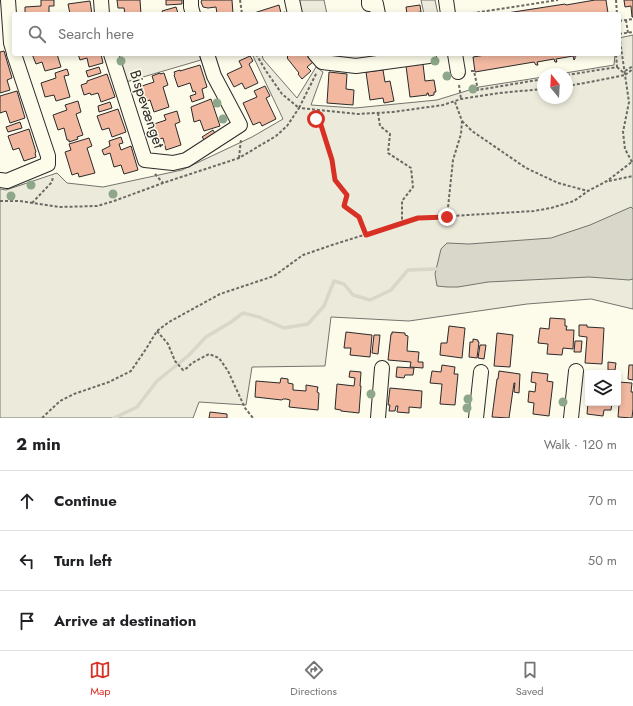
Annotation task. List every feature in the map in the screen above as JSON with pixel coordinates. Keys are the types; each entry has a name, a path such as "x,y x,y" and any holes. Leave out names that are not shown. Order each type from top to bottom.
{"street":[{"path":"8,0 12,46"},
{"path":"101,0 102,12"},
{"path":"191,0 192,12"},
{"path":"292,0 295,12"},
{"path":"368,0 369,4 376,4 378,12"},
{"path":"446,0 448,12"},
{"path":"0,180 7,181 48,164 48,156 15,56"},
{"name":"Bispevænget","path":"111,56 145,160 173,163 186,160 240,125 214,76 208,56"},
{"path":"319,58 356,66 385,58 429,56"},
{"path":"456,56 464,69"},
{"path":"378,418 382,368"},
{"path":"571,418 576,371"},
{"path":"476,418 481,372"}],"path":[{"path":"240,0 242,12"},
{"path":"480,12 558,0"},
{"path":"616,0 617,12"},
{"path":"621,21 633,19"},
{"path":"626,20 628,33"},
{"path":"621,34 633,32"},
{"path":"42,418 60,401 74,394 109,382 131,370 157,331 169,322 220,294 274,276 303,255 418,218 534,211 551,208 574,201 588,191 607,181 632,162 625,149 623,132 629,102 621,46"},
{"path":"257,56 266,72 282,94 299,108 358,114 394,112 444,105 461,99 499,93 537,90"},
{"path":"616,56 617,67 625,75"},
{"path":"0,201 32,203 59,208 97,206 239,158 276,136 287,126 299,108 319,58"},
{"path":"573,74 617,67"},
{"path":"625,71 633,67"},
{"path":"573,85 625,75 633,67"},
{"path":"464,69 471,72 474,71 478,90 475,97"},
{"path":"478,90 537,80"},
{"path":"455,102 462,122 472,131 526,168 558,183 588,191"},
{"path":"316,110 316,119 320,122 332,160 335,180 347,195 344,206 359,217 366,235"},
{"path":"378,113 380,126 390,134 388,153 411,168 413,187 402,201 402,223"},
{"path":"447,217 452,160 462,122"},
{"path":"32,203 52,182 52,168 48,164"},
{"path":"607,181 633,176"},
{"path":"157,331 168,344 175,360 183,370 192,363 209,354 219,358 228,371 246,408 253,418"}],"shaded area":[{"path":"296,0 324,0 327,12 299,12"},
{"path":"421,0 435,0 438,12 424,12"},
{"path":"633,35 633,309 591,299 527,304 409,321 331,317 325,366 252,367 246,405 199,402 193,418 0,418 0,189 6,190 57,173 67,183 103,187 182,170 252,137 283,119 253,56 262,56 263,59 297,98 316,67 323,72 311,105 355,108 437,100 479,87 537,78 537,104 573,104 573,72 614,65 615,56 621,56 621,38"},
{"path":"117,56 200,56 201,60 126,82"},
{"path":"324,56 376,56 375,58 357,61 327,59"},
{"path":"631,207 633,209 633,279 589,277 488,282 458,287 437,286 435,274 441,249 447,243 469,244 551,238 590,225"}],"building":[{"path":"41,0 54,0 54,6 49,6 49,12 25,12 25,7 41,6"},
{"path":"117,0 140,0 141,12 125,12 124,8 118,8"},
{"path":"166,0 182,0 182,4 166,5"},
{"path":"202,0 232,0 233,12 217,12 216,7 203,7 201,2"},
{"path":"595,0 606,0 608,12 513,12 565,4"},
{"path":"624,0 633,0 633,17 631,6 625,7"},
{"path":"90,1 92,12 70,12 68,4"},
{"path":"279,5 281,12 257,12"},
{"path":"420,5 421,12 407,12 406,7"},
{"path":"176,7 178,12 162,12"},
{"path":"4,51 12,78 7,80 10,90 0,93 0,52"},
{"path":"33,56 58,56 61,67 45,71 42,62 36,64"},
{"path":"79,56 101,56 103,63 89,67 87,58 80,60"},
{"path":"250,56 253,61 249,64 258,83 245,89 242,83 234,87 227,74 242,67 239,61"},
{"path":"287,56 308,56 313,62 307,67 311,71 302,79 287,58"},
{"path":"573,56 556,59 557,62 555,62 554,59 537,62 538,65 534,62 475,72 473,57"},
{"path":"423,64 425,81 434,80 436,92 434,92 434,95 429,96 427,93 427,95 410,97 406,66"},
{"path":"200,65 207,87 202,89 204,98 192,102 190,96 196,94 195,91 193,92 190,83 178,87 174,72"},
{"path":"99,67 101,73 88,77 86,71"},
{"path":"67,69 69,75 64,76 70,97 56,101 54,95 45,97 41,83 56,78 55,73"},
{"path":"383,70 385,82 390,81 394,101 384,103 383,98 370,100 366,72"},
{"path":"329,72 347,74 346,89 354,90 353,105 327,103"},
{"path":"164,73 168,85 163,87 169,107 154,112 150,100 144,102 139,87 154,82 152,76"},
{"path":"107,74 115,97 101,102 98,93 84,95 81,85 87,83 87,81"},
{"path":"265,86 270,96 266,98 276,119 262,126 260,122 253,125 243,103 257,97 254,91"},
{"path":"17,91 25,118 10,123 6,111 0,113 0,96"},
{"path":"211,99 220,126 204,131 200,120 194,122 191,107"},
{"path":"78,101 81,112 76,114 83,135 77,137 78,139 69,142 69,140 67,140 64,128 58,130 53,115 67,110 65,105"},
{"path":"110,102 112,108 99,112 98,106"},
{"path":"118,109 126,132 112,137 109,128 102,130 97,116"},
{"path":"177,111 180,122 175,124 181,145 166,150 163,138 156,140 151,125 166,120 164,115"},
{"path":"20,122 22,128 8,132 6,127"},
{"path":"29,129 36,152 36,157 24,161 19,148 13,150 8,136"},
{"path":"213,130 216,135 206,142 202,137"},
{"path":"121,137 123,143 119,144 121,150 131,146 138,170 124,174 121,165 114,167 110,153 104,155 102,150 110,146 109,141"},
{"path":"89,138 92,146 87,148 95,173 79,177 78,173 72,175 65,152 71,150 69,144"},
{"path":"550,318 565,319 565,326 567,326 566,330 574,330 573,349 563,348 562,355 547,354 548,344 538,343 540,328 549,329"},
{"path":"579,325 604,328 602,364 585,363 587,337 579,336"},
{"path":"449,326 465,328 462,358 440,355 441,343 447,343"},
{"path":"346,332 372,335 370,357 350,355 351,348 344,348"},
{"path":"392,332 405,333 405,335 408,336 407,351 419,352 418,362 423,362 423,368 410,367 411,362 388,360"},
{"path":"497,333 513,335 510,367 494,366"},
{"path":"374,335 380,335 378,354 372,353"},
{"path":"473,339 478,340 479,342 477,358 469,357 470,342 473,342"},
{"path":"575,341 582,341 581,352 574,352"},
{"path":"480,345 486,345 484,359 478,358"},
{"path":"608,362 616,363 615,370 608,370"},
{"path":"442,365 455,367 454,374 458,374 455,405 440,404 442,384 430,383 432,371 441,372"},
{"path":"629,365 633,365 633,380 628,379"},
{"path":"397,367 414,368 413,375 405,375 404,378 396,377"},
{"path":"350,371 361,372 359,413 335,409 337,384 354,386 355,378 349,377"},
{"path":"499,371 520,374 519,393 514,392 514,383 509,418 492,417"},
{"path":"532,372 548,374 547,381 553,382 549,416 533,414 534,403 528,402 529,391 535,392 536,383 531,382"},
{"path":"281,378 288,379 288,383 293,384 293,390 306,391 306,385 318,387 318,410 289,407 290,400 286,399 282,400 255,397 256,381 280,383"},
{"path":"621,382 632,383 632,418 618,417 619,406 621,406"},
{"path":"390,388 422,391 421,408 409,407 409,413 397,412 398,406 396,406 395,411 389,411 390,405 388,405"},
{"path":"588,406 612,406 611,410 604,410 603,416 587,414"},
{"path":"210,412 227,414 227,418 209,418"}],"waterway":[{"path":"114,418 137,407 157,381 188,356 206,337 243,313 259,317 284,328 308,324 324,306 334,281 344,284 353,295 370,300 391,290 408,270 436,269"}],"route":[{"path":"316,119 320,122 332,160 335,180 347,195 344,206 359,217 366,235 418,218 447,217"}]}
